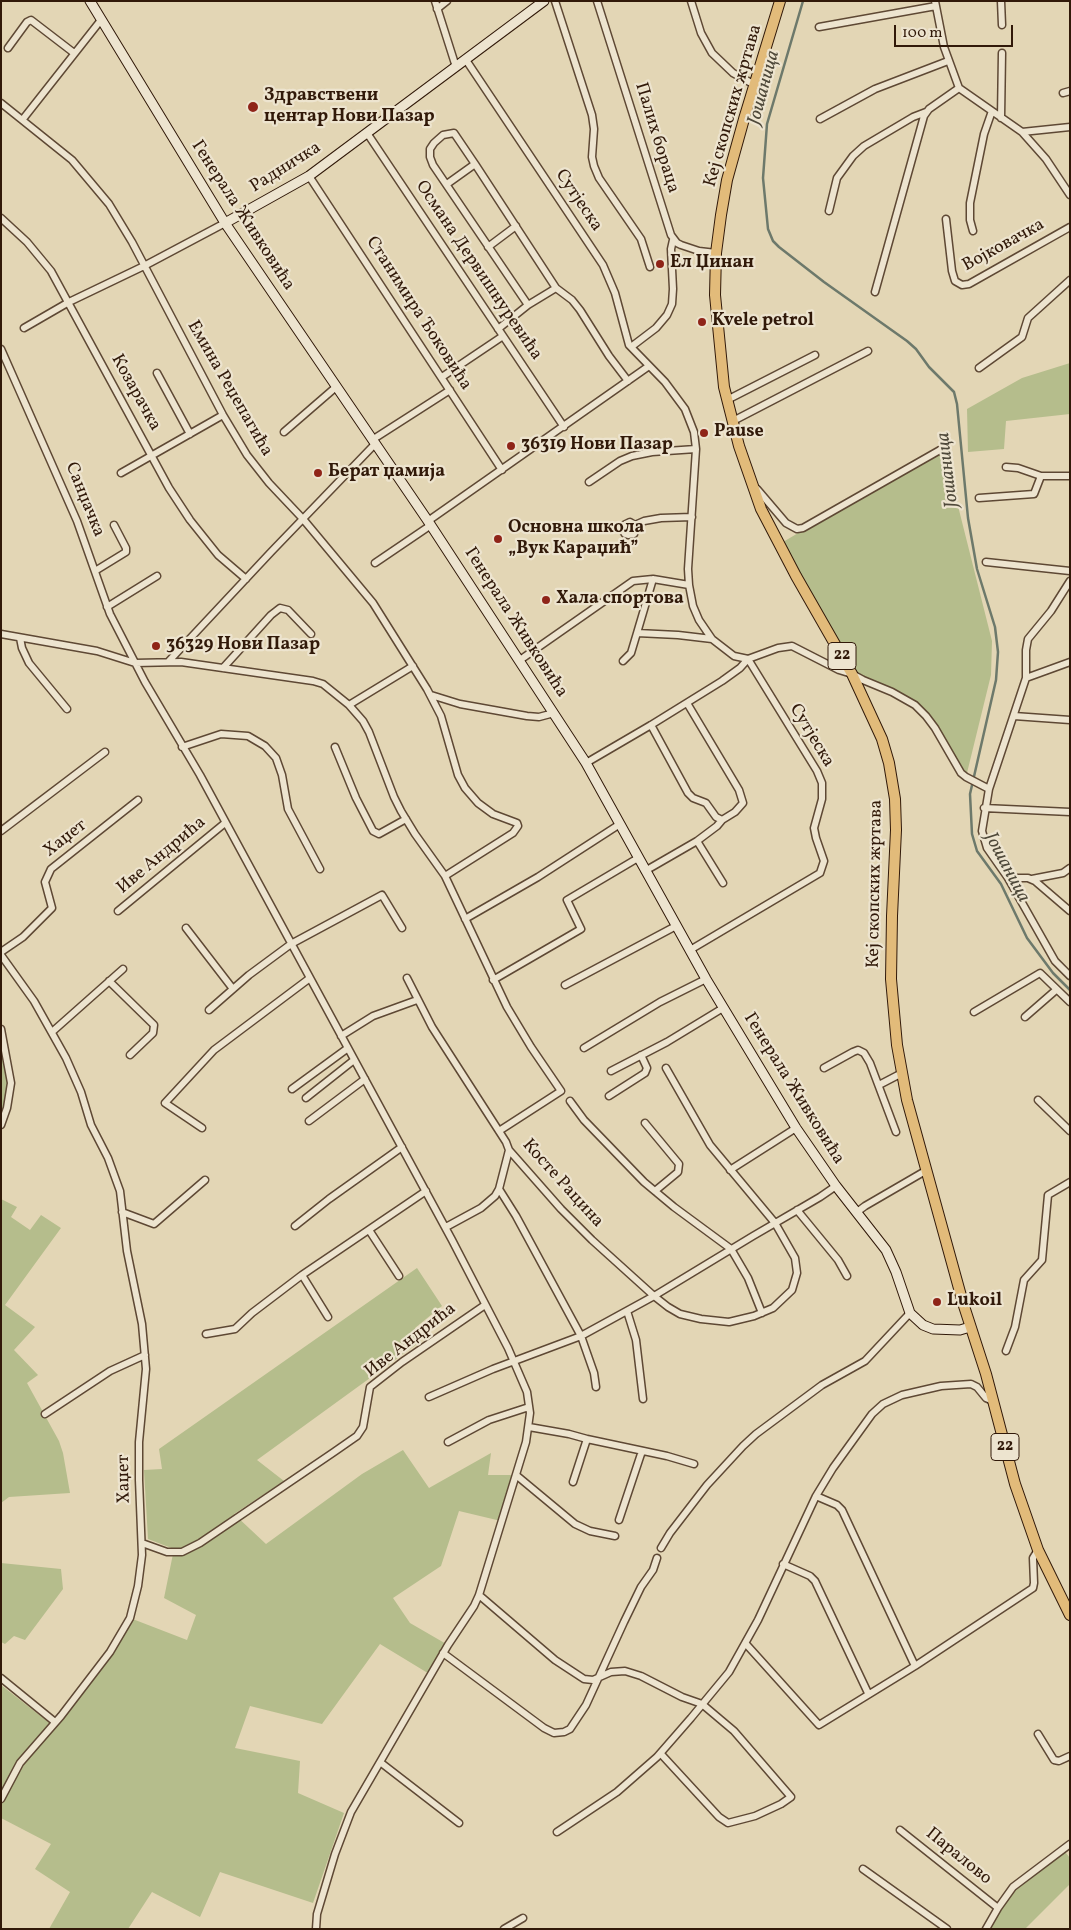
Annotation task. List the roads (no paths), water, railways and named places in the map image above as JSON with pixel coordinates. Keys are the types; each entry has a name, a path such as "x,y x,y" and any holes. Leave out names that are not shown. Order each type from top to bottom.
{"main road":[{"name":"Кеј скопских жртава","path":"780,1 727,180 716,253 715,295 717,327 727,400 751,482 761,509 778,543 852,674 882,740 889,763 894,792 896,839 891,979 894,1026 907,1100 970,1326"},
{"name":"22","path":"970,1326 993,1400 1015,1484 1038,1550 1070,1615"}],"street":[{"name":"Генерала Живковића","path":"90,1 225,223 429,523 586,762 706,979 796,1128 836,1186 890,1257 910,1313"},
{"path":"435,1 456,67"},
{"path":"437,9 447,1"},
{"name":"Радничка","path":"24,328 70,302 144,266 225,223 309,176 544,1"},
{"path":"554,1 592,114 594,129 592,157 594,166 599,178 641,239 650,267"},
{"name":"Палих бораца","path":"597,1 666,226 673,240"},
{"path":"691,1 701,33 712,53 733,73 755,85"},
{"path":"1001,1 1002,25"},
{"path":"819,27 935,4 948,61 959,88 1022,132 1051,167 1070,195"},
{"path":"8,48 27,22 31,20 74,52"},
{"path":"23,119 101,20"},
{"path":"1001,118 1002,53"},
{"name":"Сутјеска","path":"466,60 603,265 613,288 625,335 631,347 665,382 685,409 694,432 696,449 688,569 689,585 696,613 712,639 734,656 748,659 820,777 823,793 814,828 823,857 824,866 820,873 690,950"},
{"path":"820,119 875,89 948,61"},
{"path":"829,211 836,178 852,156 869,143 913,117 926,112 959,88"},
{"name":"Емина Реџепагића","path":"1,103 72,160 95,185 121,222 223,415 256,466 373,603 431,695 444,724 458,775 466,788 478,803 493,814 514,821 518,826 513,833 445,876"},
{"path":"875,292 926,112"},
{"name":"Војковачка","path":"973,232 970,220 970,202 984,134 992,112"},
{"path":"1022,132 1070,127"},
{"path":"527,304 430,157 432,146 443,135 450,132 457,135 556,288 572,300 580,310 609,356 628,381"},
{"name":"Османа Дервишнуревића","path":"367,133 564,427"},
{"path":"447,184 475,164"},
{"name":"Станимира Ђоковића","path":"309,176 502,470"},
{"name":"Козарачка","path":"1,218 43,260 70,302 169,488 199,533 218,556 246,579"},
{"name":"Војковачка","path":"946,219 952,271 955,281 962,285 969,284 1070,226"},
{"path":"488,246 516,226"},
{"path":"631,347 656,328 667,315 672,304 671,249 673,240 676,243 699,250 716,253"},
{"path":"978,368 1022,337 1028,318 1070,280"},
{"path":"498,329 527,304 556,288"},
{"path":"442,377 503,336"},
{"name":"Санџачка","path":"1,349 74,512 107,607 135,663"},
{"path":"733,422 868,351"},
{"path":"727,400 815,355"},
{"path":"375,563 649,366"},
{"path":"157,374 190,434"},
{"path":"284,432 336,387"},
{"path":"169,661 373,442 450,390"},
{"path":"121,473 223,415"},
{"path":"589,482 620,461 632,456 652,452 696,449"},
{"name":"Кеј скопских жртава","path":"751,482 786,523 797,529 803,528 940,450"},
{"path":"1006,467 1018,468 1041,476 1070,476"},
{"path":"979,498 1034,494 1041,476"},
{"path":"635,524 661,518 692,517"},
{"path":"96,571 126,552 126,548 114,525"},
{"path":"986,562 1070,571"},
{"path":"107,607 157,576"},
{"path":"520,660 629,583 642,579 653,579 689,585"},
{"path":"622,661 631,653 653,579"},
{"path":"1070,581 1051,610 1028,639 1026,678 989,789 982,826 982,836 986,848 1008,878 1058,965 1070,976"},
{"path":"222,668 270,615 280,608 288,610 311,634"},
{"path":"637,633 712,639"},
{"path":"1,634 97,650 135,663 169,661 318,682 329,688 349,705 366,726 394,797 414,834 445,876 493,980 516,1023 561,1090 499,1131"},
{"path":"20,638 22,648 29,662 67,709"},
{"path":"586,762 687,703 734,673 748,659 778,648 792,646 839,670 892,692 915,705 922,711 942,739 957,766 966,777 989,789"},
{"path":"1026,678 1070,662"},
{"name":"Иве Андрића","path":"135,663 225,823 446,1228 514,1361 527,1392 529,1427 479,1596 443,1653 351,1812 335,1854 317,1914 316,1929"},
{"path":"349,705 413,666"},
{"path":"431,695 460,704 527,716 539,717 554,714"},
{"path":"645,871 713,829 722,820 739,809 744,800 740,790 687,703"},
{"path":"1014,716 1070,720"},
{"path":"651,725 688,793 693,798 706,803 716,817 722,820"},
{"path":"182,747 221,734 248,736 265,746 276,758 282,775 288,809 320,869"},
{"path":"334,747 356,798 374,830 379,834 406,819"},
{"path":"1,831 105,752"},
{"name":"Хаџет","path":"1,1799 20,1763 56,1722 110,1652 130,1618 138,1586 142,1555 139,1442 146,1369 142,1324 127,1251 120,1192 108,1158 91,1125 74,1074 52,1032 24,986 1,954 23,937 52,908 45,882 45,878 51,869 138,800"},
{"path":"984,808 1070,812"},
{"name":"Иве Андрића","path":"118,911 225,823"},
{"path":"465,919 538,877 620,824"},
{"path":"697,840 723,883"},
{"path":"493,980 582,929 567,900 638,858"},
{"path":"1008,878 1032,879 1063,873 1070,868"},
{"path":"1032,879 1070,911"},
{"path":"209,1010 249,975 291,944 382,895 402,928"},
{"path":"566,985 676,926"},
{"path":"186,928 233,989"},
{"path":"52,1032 122,969"},
{"path":"974,1012 1040,973 1070,1002"},
{"path":"202,1128 165,1102 214,1050 310,978"},
{"name":"Косте Рацина","path":"406,978 449,1056 499,1131 509,1150 576,1224 668,1307 680,1314 710,1321 734,1321 773,1308 792,1290 796,1280 797,1263 775,1223"},
{"path":"584,1048 660,1002 706,979"},
{"path":"109,981 154,1025 153,1033 130,1055"},
{"path":"1025,1017 1056,990"},
{"path":"341,1036 373,1016 417,1000"},
{"name":"Генерала Живковића","path":"611,1071 724,1008"},
{"path":"1,1029 11,1083 7,1108 1,1125"},
{"path":"292,1089 348,1048"},
{"path":"824,1068 853,1052 861,1051 866,1055 896,1132"},
{"path":"609,1096 645,1073 647,1068 641,1055"},
{"path":"306,1098 354,1060"},
{"path":"666,1068 707,1139 730,1170 775,1223"},
{"path":"879,1085 902,1073"},
{"path":"309,1121 365,1079"},
{"path":"1038,1100 1070,1131"},
{"path":"570,1101 584,1120 654,1191 731,1249 748,1278 762,1313"},
{"path":"645,1123 679,1164 678,1172 654,1191"},
{"path":"730,1170 796,1128"},
{"path":"295,1226 329,1199 402,1147"},
{"path":"446,1228 486,1205 495,1196 499,1189 509,1150"},
{"path":"857,1212 927,1170"},
{"path":"122,1212 154,1224 205,1180"},
{"path":"1006,1351 1015,1327 1024,1280 1042,1260 1048,1195 1070,1182"},
{"name":"Генерала Живковића","path":"796,1210 820,1198 836,1186"},
{"path":"499,1189 516,1216 581,1336 594,1372 596,1387"},
{"path":"206,1334 235,1330 252,1313 302,1275 426,1192"},
{"path":"430,1397 484,1372 581,1336 680,1281 796,1210 838,1260 847,1276"},
{"path":"370,1230 399,1276"},
{"path":"302,1275 328,1316"},
{"name":"Иве Андрића","path":"142,1543 167,1552 182,1552 200,1543 357,1436 363,1427 367,1412 370,1387 402,1362 485,1305"},
{"path":"627,1311 636,1340 644,1399"},
{"path":"661,1548 718,1468 756,1434 822,1385 865,1361 910,1313 919,1323 927,1327 953,1330 970,1326"},
{"path":"45,1414 110,1371 145,1355"},
{"path":"557,1832 617,1792 661,1754 729,1672 746,1644 768,1600 816,1496 833,1468 872,1414 893,1399 909,1392 941,1386 974,1385 986,1398 993,1400"},
{"path":"448,1442 489,1420 529,1407"},
{"path":"529,1427 642,1450 694,1464"},
{"path":"574,1482 587,1440"},
{"path":"619,1520 642,1450"},
{"path":"516,1475 575,1524 590,1531 615,1536"},
{"path":"816,1496 837,1505 842,1510 915,1666"},
{"path":"746,1644 819,1725 868,1693 915,1666 1033,1588 1032,1558 1038,1550"},
{"path":"443,1653 544,1728 554,1733 564,1732 570,1729 578,1720 641,1587 653,1570 657,1558"},
{"path":"783,1564 810,1576 815,1581 868,1693"},
{"path":"479,1596 556,1660 584,1678 597,1678 611,1672 625,1670 648,1679 682,1697 702,1704 734,1731 791,1797 781,1804 755,1816 728,1823 719,1817 661,1754"},
{"path":"1,1678 56,1722"},
{"path":"1038,1734 1054,1760 1058,1761 1070,1756"},
{"path":"380,1762 459,1823"},
{"name":"Паралово","path":"900,1830 998,1908"},
{"name":"Паралово","path":"986,1929 1012,1887 1070,1844"},
{"path":"863,1869 947,1929"},
{"path":"504,1929 523,1918"}],"waterway":[{"name":"Јошаница","path":"803,1 767,124 763,178 768,229 773,241 779,247 824,282 907,341 954,392 957,404 968,518 977,569 995,627 998,652 996,680 970,794 972,834 977,851 1001,884 1027,938 1053,973 1070,990"}],"place":[{"name":"Здравствени центар Нови Пазар","path":"253,107"},
{"name":"Ел Џинан","path":"660,264"},
{"name":"Kvele petrol","path":"702,322"},
{"name":"Pause","path":"704,433"},
{"name":"36319 Нови Пазар","path":"511,446"},
{"name":"Берат џамија","path":"318,473"},
{"name":"Основна школа „Вук Караџић”","path":"498,539"},
{"name":"Хала спортова","path":"546,600"},
{"name":"36329 Нови Пазар","path":"156,646"},
{"name":"Lukoil","path":"937,1302"}]}
